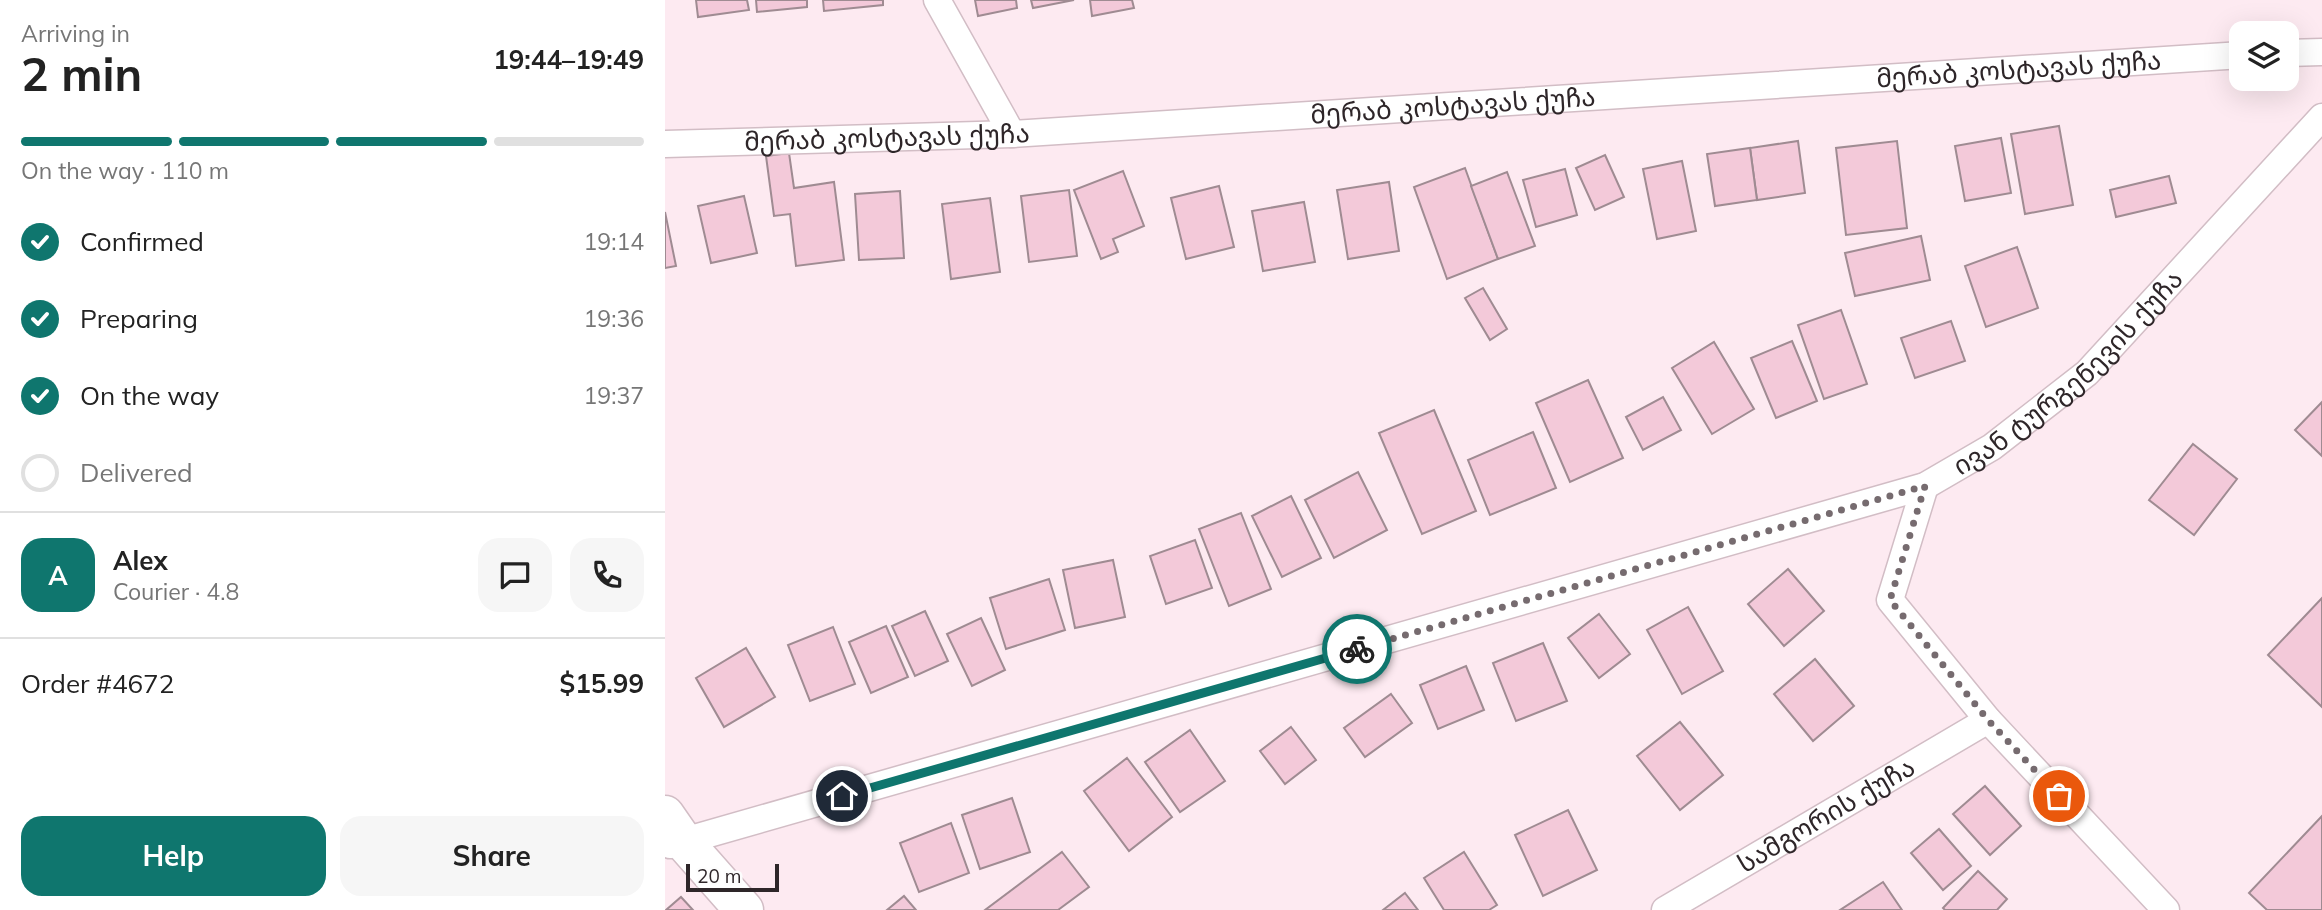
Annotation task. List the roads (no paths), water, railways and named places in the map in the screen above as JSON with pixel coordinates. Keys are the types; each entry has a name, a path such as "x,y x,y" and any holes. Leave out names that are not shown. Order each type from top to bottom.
{"street":[{"path":"937,0 1012,134"},
{"path":"2299,53 2322,52"},
{"name":"მერაბ კოსტავას ქუჩა","path":"665,144 1012,134 2229,56"},
{"name":"ივან ტურგენევის ქუჩა","path":"671,834 1925,486 1992,447 2087,373 2322,117"},
{"path":"1925,486 1890,600 1988,720 2166,910"},
{"name":"სამგორის ქუჩა","path":"1665,910 1988,720"},
{"path":"671,834 744,910"}]}
